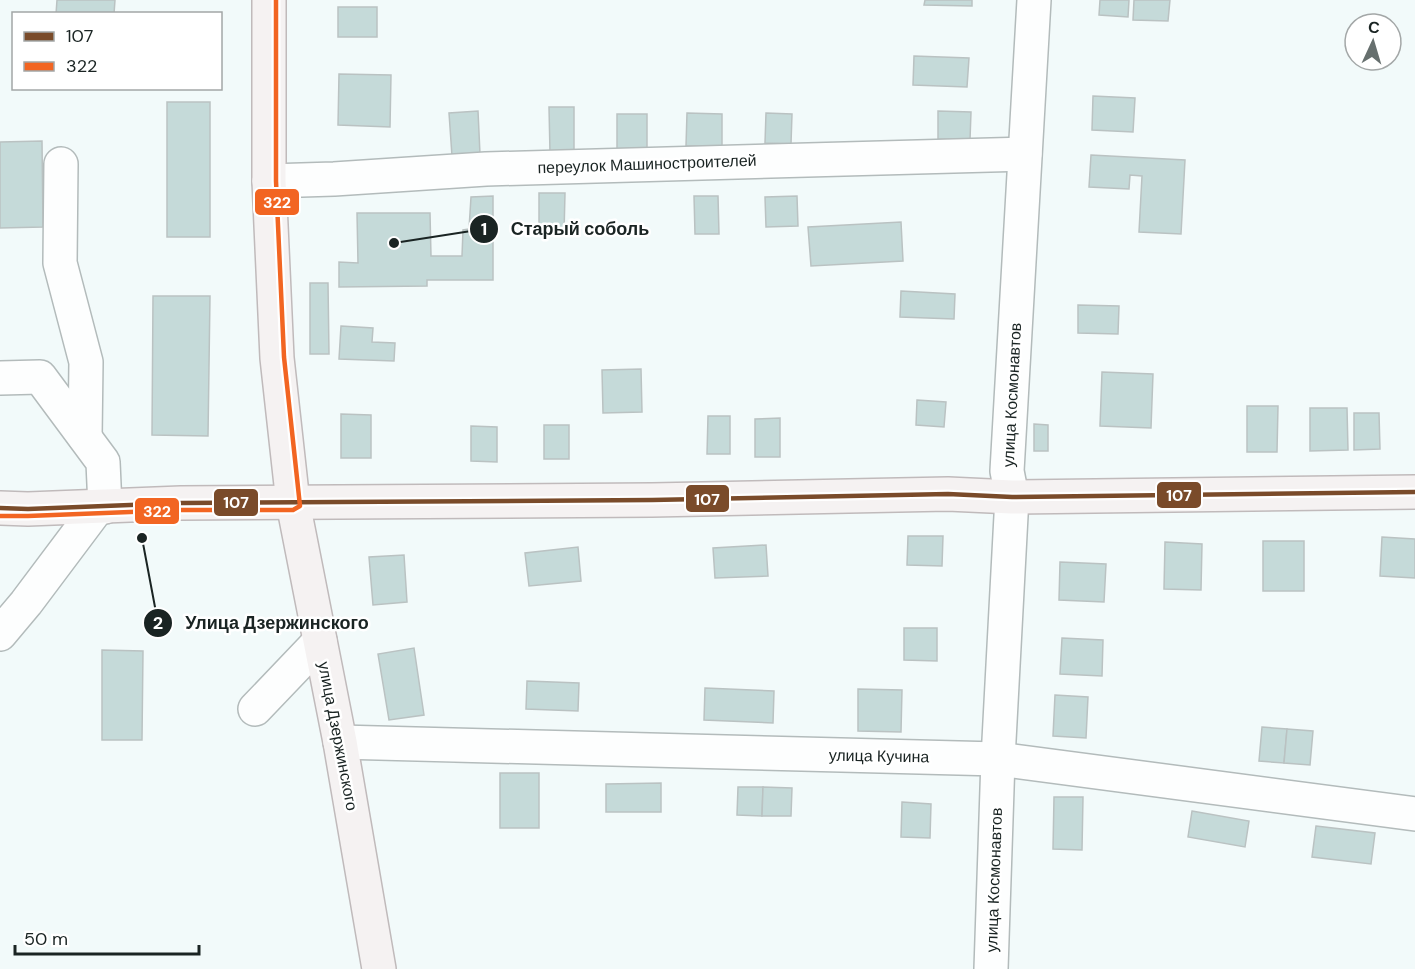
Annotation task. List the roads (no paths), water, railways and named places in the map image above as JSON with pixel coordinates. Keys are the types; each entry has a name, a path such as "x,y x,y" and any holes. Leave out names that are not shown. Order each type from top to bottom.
{"main road":[{"name":"улица Дзержинского","path":"269,0 269,181 277,358 293,503 340,742 379,969"},
{"path":"0,508 181,503 652,500 948,494 1012,497 1415,492"}],"street":[{"name":"улица Космонавтов","path":"991,969 998,759 1012,497 1007,471 1034,0"},
{"name":"переулок Машиностроителей","path":"269,181 486,169 1025,154"},
{"path":"61,165 60,263 86,362 85,437"},
{"path":"0,378 40,377 103,462 101,507 0,634"},
{"path":"255,709 320,641"},
{"name":"улица Кучина","path":"340,742 998,759 1415,814"}],"place":[{"name":"Старый соболь","path":"394,243"},
{"name":"Улица Дзержинского","path":"142,538"}]}
